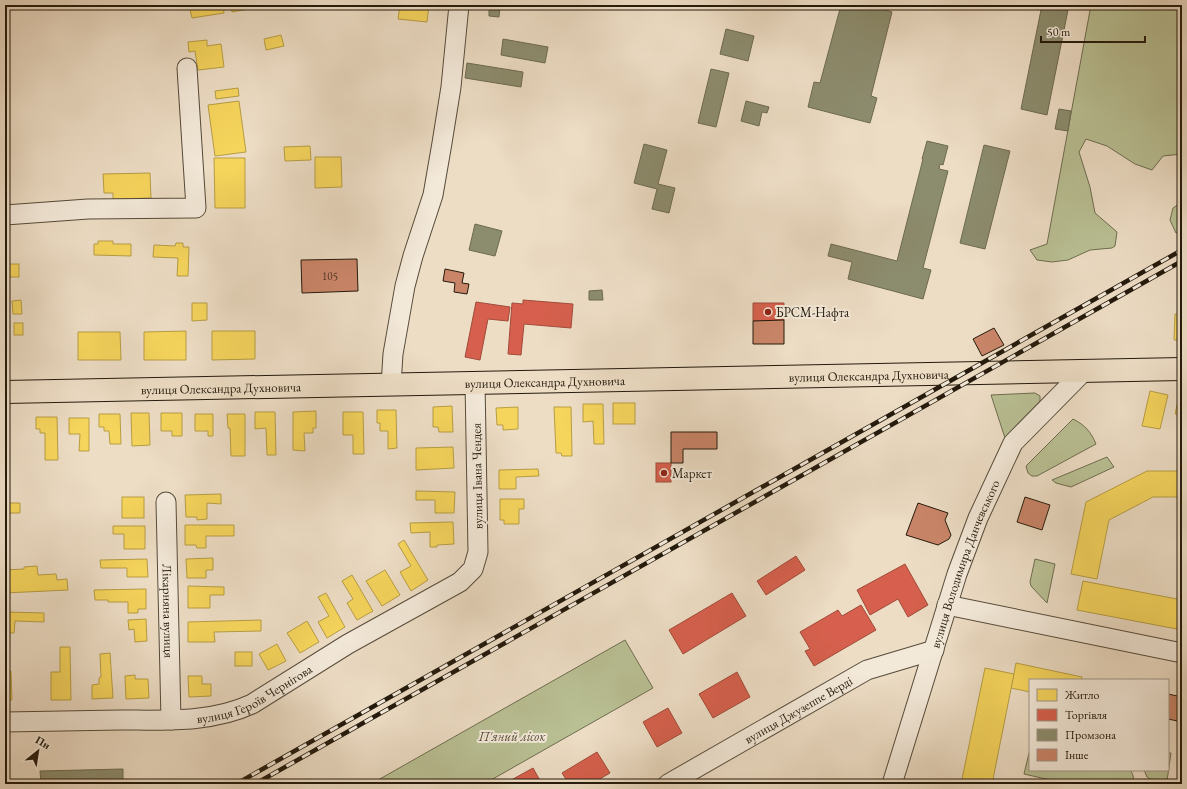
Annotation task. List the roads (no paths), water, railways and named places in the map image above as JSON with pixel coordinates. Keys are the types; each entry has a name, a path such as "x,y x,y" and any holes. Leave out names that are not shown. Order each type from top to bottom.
{"main road":[{"name":"вулиця Олександра Духновича","path":"5,392 1182,369"}],"street":[{"path":"391,385 393,354 405,286 433,195 451,87 460,5"},
{"path":"5,215 88,209 196,208 187,68"},
{"name":"вулиця Володимира Данчевського","path":"892,784 947,605 978,518 1013,443 1084,371"},
{"name":"вулиця Івана Чендея","path":"473,569 478,552 475,382"},
{"name":"Лікарняна вулиця","path":"166,502 170,720"},
{"name":"вулиця Героїв Чернігова","path":"5,722 170,720 212,717 236,711 252,704 348,644 460,582 473,569"},
{"path":"947,605 1182,653"},
{"name":"вулиця Джузеппе Верді","path":"668,784 866,670 934,650"}],"railway":[{"path":"236,784 1182,250"},
{"path":"255,784 1182,261"}],"place":[{"name":"БРСМ-Нафта","path":"768,312"},
{"name":"Маркет","path":"664,473"}],"park label":[{"name":"П'яний лісок","path":"512,736"}]}
